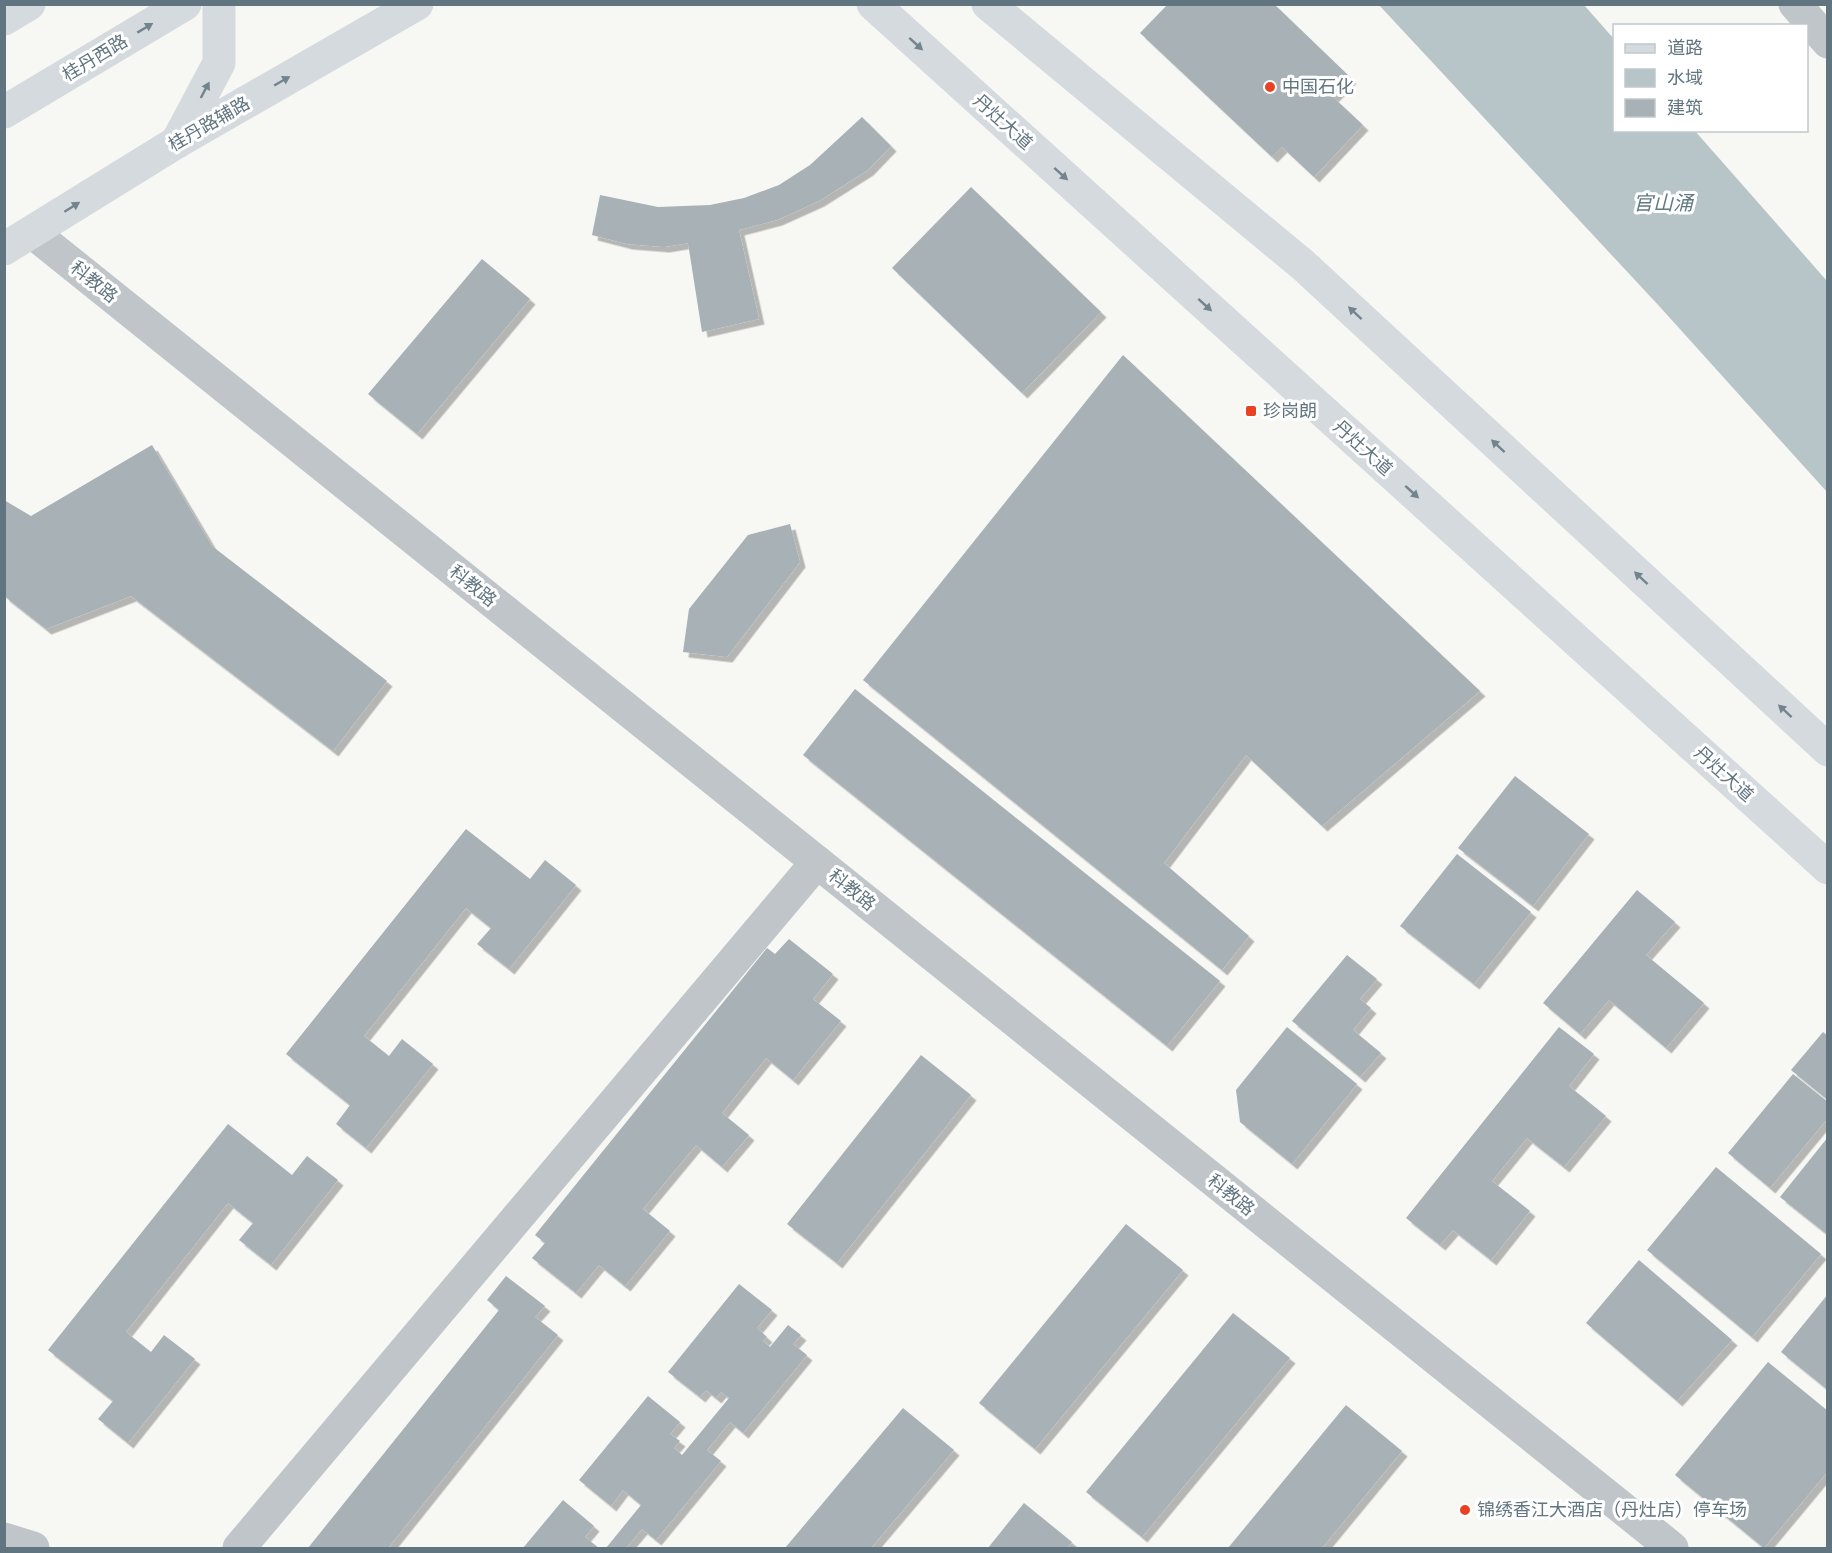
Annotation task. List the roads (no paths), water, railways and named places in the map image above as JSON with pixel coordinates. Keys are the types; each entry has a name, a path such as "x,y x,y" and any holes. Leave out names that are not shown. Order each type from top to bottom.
{"main road":[{"path":"4,19 29,4"},
{"name":"桂丹西路","path":"4,112 185,4"},
{"path":"177,142 219,63 219,4"},
{"name":"桂丹路辅路","path":"4,249 177,142 417,4"},
{"name":"丹灶大道","path":"873,4 1827,868"},
{"path":"988,4 1303,264 1827,750"}],"street":[{"path":"1796,4 1827,42"},
{"name":"科教路","path":"32,232 1672,1548"},
{"path":"239,1548 817,862"},
{"path":"4,1539 33,1548"}],"water":[{"name":"官山涌","path":"1379,5 1584,5 1613,38 1613,132 1696,132 1827,281 1827,492 1660,307"}],"place":[{"name":"中国石化","path":"1270,87"},
{"name":"珍岗朗","path":"1251,411"},
{"name":"锦绣香江大酒店（丹灶店）停车场","path":"1465,1510"}]}
